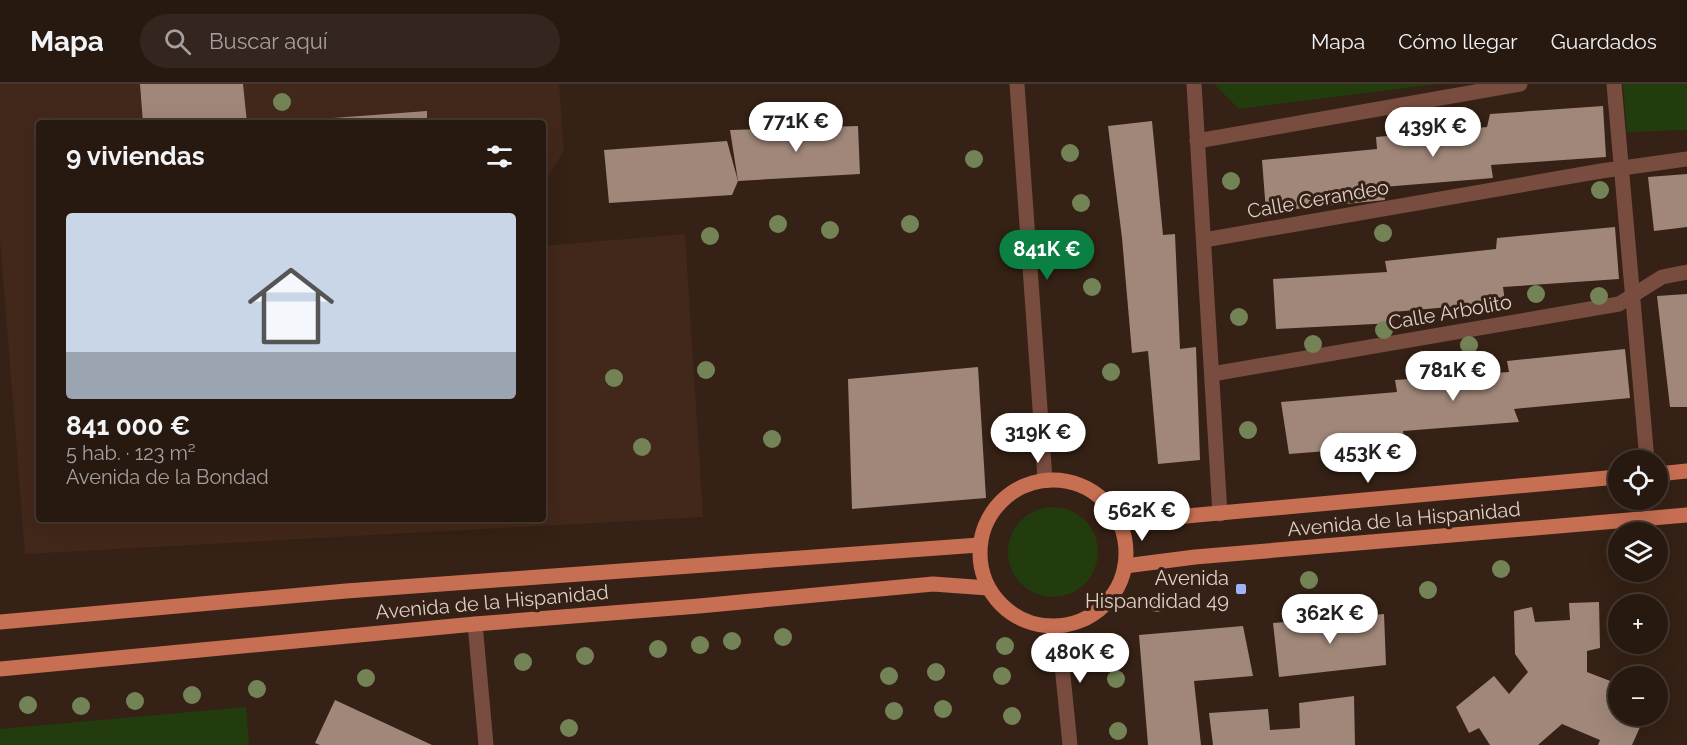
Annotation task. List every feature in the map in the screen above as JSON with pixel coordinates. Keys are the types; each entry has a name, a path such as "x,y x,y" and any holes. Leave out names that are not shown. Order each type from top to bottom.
{"main road":[{"path":"1668,473 1687,471"},
{"name":"Avenida de la Hispanidad","path":"1120,522 1608,478"},
{"path":"1045,479 1078,483 1095,492 1120,522 1126,544 1125,566 1117,588 1103,607 1083,620 1058,626 1031,623 1014,615 999,603 988,588 981,567 980,545 985,524 996,506 1012,492 1028,483 1045,479"},
{"name":"Avenida de la Hispanidad","path":"1125,566 1195,557 1687,515"},
{"name":"Avenida de la Hispanidad","path":"0,622 346,591 980,545"},
{"name":"Avenida de la Hispanidad","path":"0,669 933,584 988,588"}],"street":[{"path":"1017,84 1045,479"},
{"path":"1194,84 1220,514"},
{"path":"1197,141 1520,84"},
{"path":"1614,84 1646,450"},
{"name":"Calle Cerandeo","path":"1204,240 1621,168 1687,159"},
{"name":"Calle Arbolito","path":"1212,374 1619,304 1662,277 1687,272"},
{"path":"475,624 486,745"},
{"path":"1058,626 1070,745"}],"shaded area":[{"path":"0,84 559,84 564,151 546,179 546,120 36,120 36,522 546,522 546,246 685,234 703,517 25,554 0,239"}],"green space":[{"path":"1214,84 1437,84 1239,109"},
{"path":"1623,84 1687,84 1687,130 1627,132"},
{"path":"1053,507 1070,510 1085,520 1095,535 1098,552 1095,569 1085,584 1070,594 1053,597 1036,594 1021,584 1011,569 1008,552 1011,535 1021,520 1036,510"},
{"path":"246,707 249,745 0,745 0,729"}],"building":[{"path":"140,84 243,84 247,120 143,120"},
{"path":"1603,106 1606,157 1491,165 1493,178 1383,187 1385,200 1266,212 1262,160 1377,149 1376,137 1487,127 1490,114"},
{"path":"427,111 427,120 306,120"},
{"path":"1152,121 1163,235 1175,234 1180,349 1196,347 1200,460 1158,464 1148,351 1132,353 1122,238 1108,126"},
{"path":"858,126 860,174 738,181 730,130"},
{"path":"727,141 738,181 732,195 609,203 604,150"},
{"path":"1687,174 1687,227 1654,231 1648,177"},
{"path":"1615,227 1619,279 1503,287 1505,302 1393,312 1394,323 1276,329 1273,279 1387,272 1385,261 1496,249 1497,238"},
{"path":"1687,294 1687,407 1670,407 1657,296"},
{"path":"1625,349 1630,398 1514,409 1519,422 1403,431 1405,445 1289,454 1281,402 1397,392 1395,380 1509,372 1507,361"},
{"path":"978,367 986,498 852,509 848,379"},
{"path":"1599,602 1600,648 1587,651 1587,672 1608,680 1608,726 1641,726 1632,745 1598,745 1600,740 1562,724 1538,745 1490,745 1479,728 1469,733 1456,707 1494,676 1509,694 1528,672 1515,654 1514,611 1532,607 1535,622 1570,620 1569,603"},
{"path":"1384,614 1386,665 1279,677 1273,623"},
{"path":"1243,626 1253,676 1194,681 1201,745 1148,745 1139,635"},
{"path":"1354,696 1355,745 1213,745 1209,713 1268,709 1270,730 1300,728 1299,703"},
{"path":"335,700 432,745 320,745 315,743"}],"place":[{"name":"Avenida Hispandidad 49","path":"1241,589"}]}
